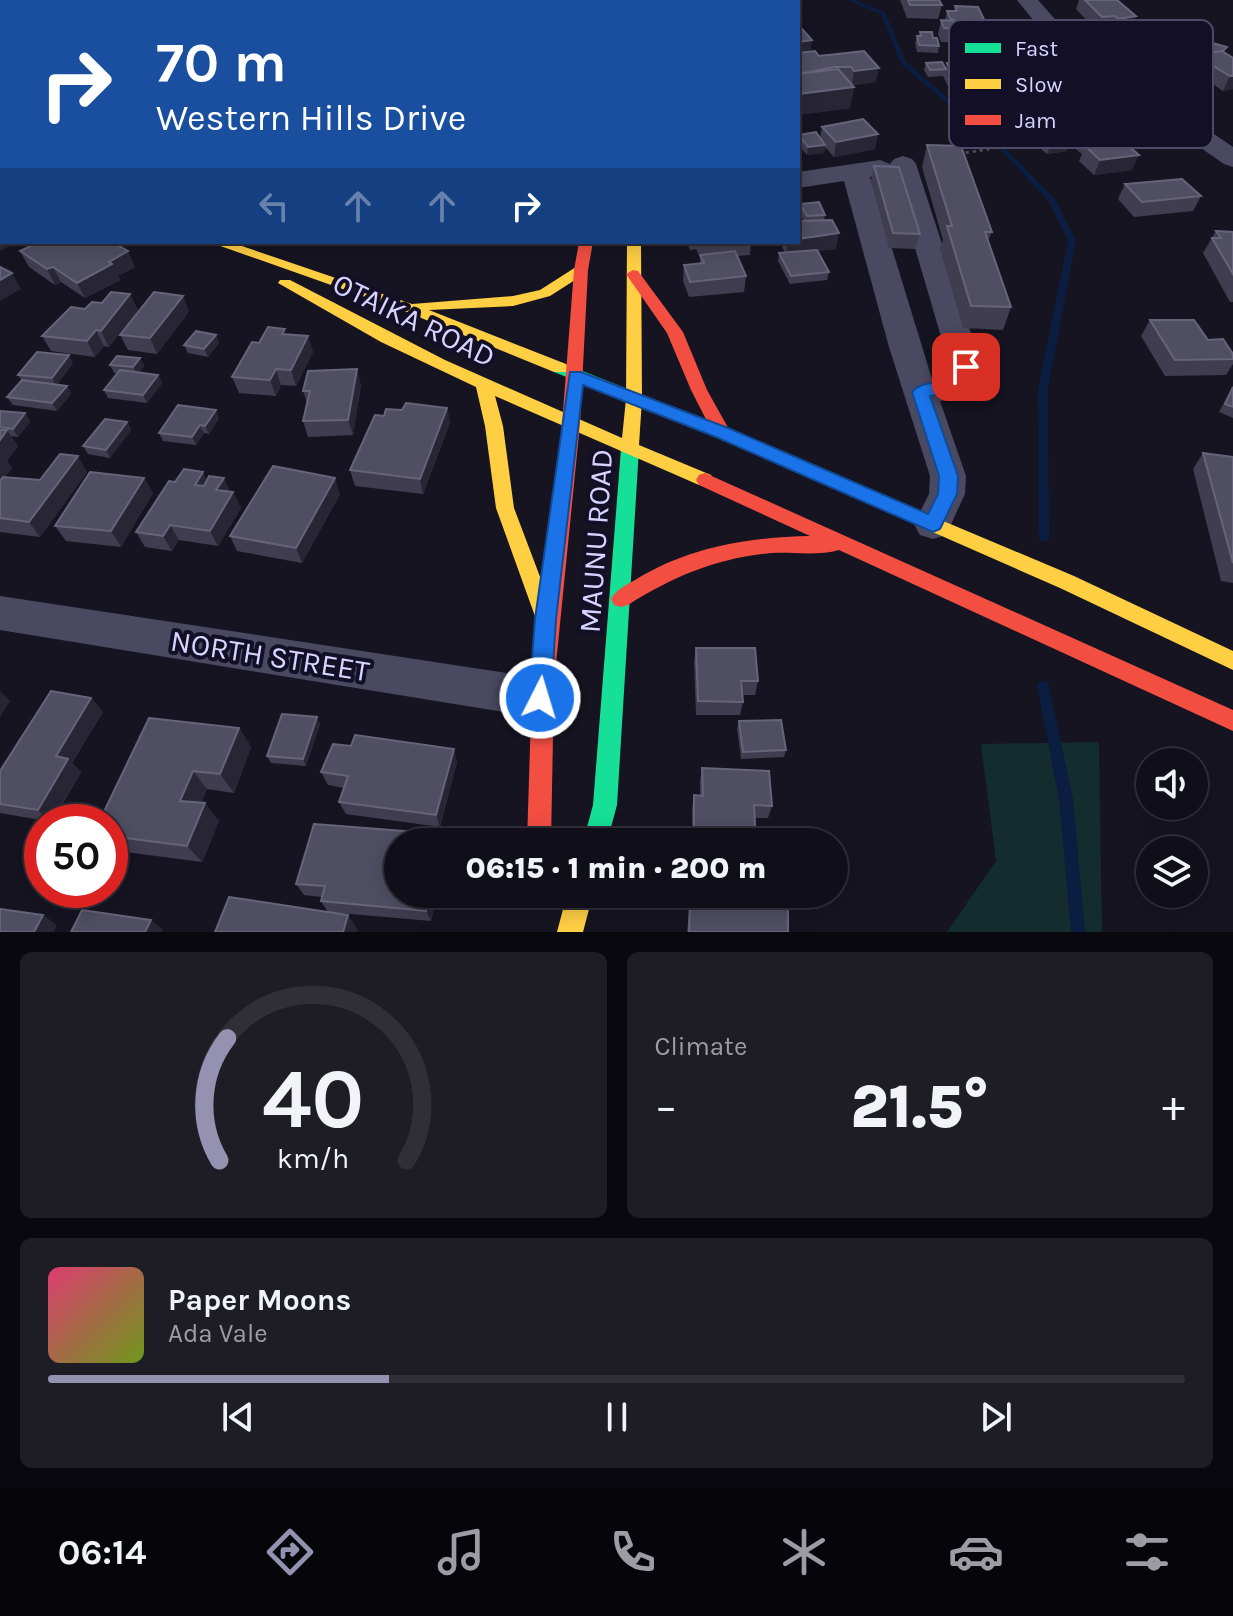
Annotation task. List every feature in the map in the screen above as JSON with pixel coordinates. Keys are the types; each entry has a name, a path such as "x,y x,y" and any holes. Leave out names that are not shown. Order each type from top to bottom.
{"main road":[{"name":"OTAIKA ROAD","path":"220,244 404,306 722,433 1067,582 1233,661"},
{"name":"MAUNU ROAD","path":"539,828 540,698 546,619 571,424 581,270 586,244"},
{"name":"MAUNU ROAD","path":"599,828 605,805 634,399 634,244"},
{"name":"OTAIKA ROAD","path":"240,253 311,300 484,386 849,544 1233,721"},
{"path":"404,306 513,301 545,293 581,270"},
{"path":"633,274 675,332 699,390 722,433"},
{"path":"484,386 494,426 505,508 546,619"},
{"path":"621,599 667,568 704,554 760,544 849,544"},
{"path":"570,932 576,908"}],"street":[{"path":"1027,0 1042,20"},
{"path":"1213,146 1233,159"},
{"path":"800,180 949,156"},
{"path":"903,164 966,367 964,377 950,388 920,392"},
{"path":"855,172 948,476 947,494 933,524"},
{"name":"NORTH STREET","path":"0,613 540,698"}],"path":[{"path":"949,156 993,148"}],"green space":[{"path":"1099,742 1102,932 947,932 996,861 981,744"}],"building":[{"path":"908,0 939,0 942,5 910,5"},
{"path":"1085,0 1117,0 1136,16 1118,19 1115,16 1102,17"},
{"path":"955,6 978,7 984,20 954,20 947,11 957,11"},
{"path":"941,20 949,21 949,28 944,28"},
{"path":"802,29 812,40 800,42"},
{"path":"920,32 932,32 939,46 919,45 917,36 921,36"},
{"path":"1213,43 1227,47 1213,53"},
{"path":"815,51 819,56 864,51 879,68 854,71 851,67 834,67 800,74 800,53"},
{"path":"1222,51 1233,58 1233,76 1213,66 1213,52"},
{"path":"942,62 946,69 930,70 926,63"},
{"path":"838,69 854,87 800,94 800,74"},
{"path":"863,119 878,134 836,142 822,127"},
{"path":"816,132 825,145 808,147 800,135"},
{"path":"927,145 962,148 992,232 985,232 1011,307 971,306 947,226 952,226"},
{"path":"1087,148 1131,148 1139,155 1100,160"},
{"path":"874,166 899,167 920,234 893,233"},
{"path":"1182,179 1201,196 1142,202 1125,184"},
{"path":"819,202 825,215 807,216 800,204"},
{"path":"832,220 839,233 800,239 800,221"},
{"path":"1216,231 1233,232 1233,274 1212,238 1221,238"},
{"path":"35,244 116,244 128,251 109,262 112,264 77,283 53,267 47,269 20,251"},
{"path":"817,250 829,272 791,276 779,253"},
{"path":"735,251 746,276 690,282 684,265 704,263 700,255"},
{"path":"0,267 12,273 0,280"},
{"path":"111,292 130,294 101,331 96,330 87,341 42,336 71,307 85,309 92,302 102,303"},
{"path":"154,292 183,296 150,338 120,335"},
{"path":"1150,320 1194,320 1208,340 1223,339 1233,359 1175,360"},
{"path":"268,327 285,329 282,334 308,336 291,370 276,369 270,380 232,377 252,342 259,343"},
{"path":"196,331 216,335 204,349 184,345"},
{"path":"37,352 69,355 52,378 18,375"},
{"path":"117,356 140,358 133,367 110,365"},
{"path":"357,369 348,420 303,421 310,391 303,391 308,371"},
{"path":"120,370 158,375 143,395 104,390"},
{"path":"22,380 67,386 52,403 7,397"},
{"path":"1233,387 1233,407 1225,404"},
{"path":"406,403 447,408 420,479 350,470 375,415 384,416 386,409 402,410"},
{"path":"178,405 216,410 205,426 200,425 192,437 159,433"},
{"path":"0,411 25,413 13,429 0,427"},
{"path":"105,419 127,422 106,450 83,446"},
{"path":"1203,453 1233,457 1233,563"},
{"path":"60,454 78,456 29,522 0,518 0,481 3,477 40,480"},
{"path":"273,466 335,478 296,548 230,536"},
{"path":"184,469 203,472 195,485 204,486 209,476 224,478 216,490 233,492 210,531 170,525 163,536 136,532 169,481 175,482"},
{"path":"90,472 144,478 111,531 55,526"},
{"path":"696,648 755,648 758,681 741,681 743,702 698,701"},
{"path":"51,691 91,698 56,756 68,759 42,804 24,804 24,808 0,804 0,771"},
{"path":"282,714 317,717 303,759 267,756"},
{"path":"149,718 239,728 220,774 193,771 180,801 205,803 187,846 128,838 128,804 108,804"},
{"path":"781,720 786,750 743,752 739,721"},
{"path":"355,735 454,749 436,815 339,802 348,776 321,772 333,744 351,746"},
{"path":"702,768 769,771 772,806 754,805 755,828 694,828 694,795 703,796"},
{"path":"314,824 384,829 384,907 321,901 325,886 296,884"},
{"path":"229,897 348,915 343,932 215,932"},
{"path":"394,908 427,908 426,911"},
{"path":"690,908 788,909 788,932 689,932"},
{"path":"0,909 43,915 34,932 0,932"},
{"path":"82,910 151,920 145,932 71,932"}],"waterway":[{"path":"850,0 883,13 903,63 949,102"},
{"path":"1002,148 1052,201 1072,241 1043,388 1044,538"},
{"path":"1043,686 1066,799 1078,932"}],"traffic: fast":[{"path":"560,368 910,514"},
{"path":"599,828 605,805 630,449"}],"traffic: slow":[{"path":"222,244 404,306 560,368"},
{"path":"630,449 634,399 634,244"},
{"path":"418,306 513,301 545,293 581,270"},
{"path":"285,283 439,364 705,480"},
{"path":"484,386 494,426 505,508 546,619"},
{"path":"910,514 1067,582 1233,661"},
{"path":"570,932 576,908"}],"traffic: jam":[{"path":"571,424 581,270 586,244"},
{"path":"633,274 675,332 699,390 722,433"},
{"path":"539,828 543,684 571,424"},
{"path":"705,480 1233,721"},
{"path":"621,599 674,569 722,552 773,545 834,544"}],"route":[{"path":"540,698 546,619 565,484 575,376 722,433 933,524 947,494 948,476 920,392 950,388 964,377 966,367"}]}
